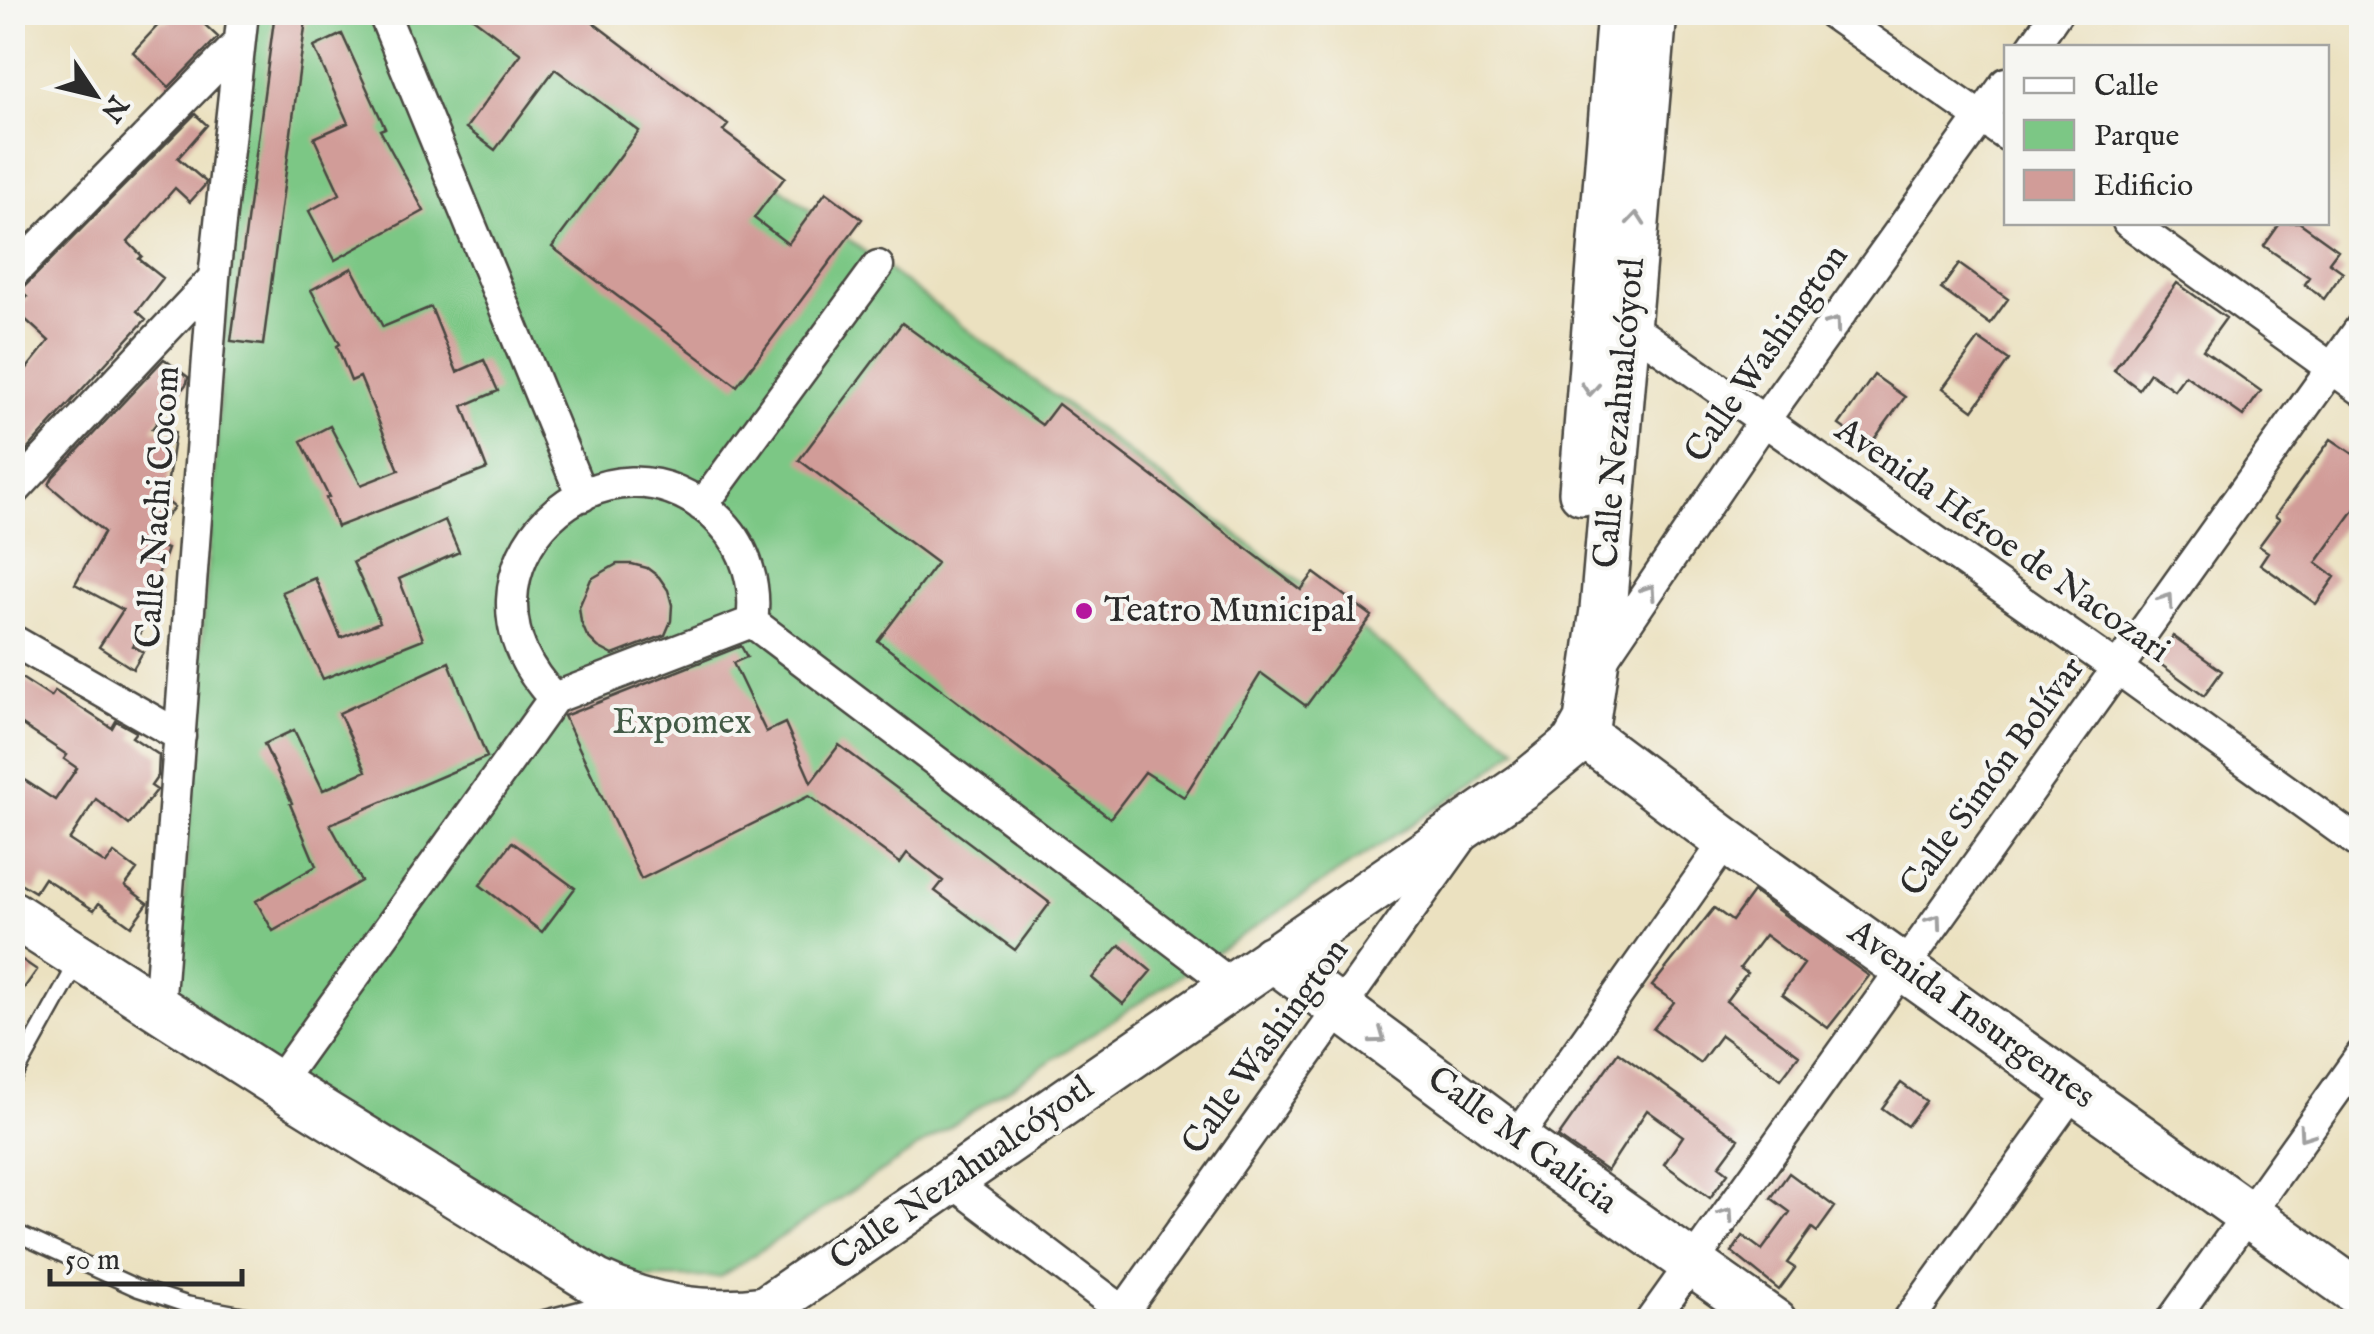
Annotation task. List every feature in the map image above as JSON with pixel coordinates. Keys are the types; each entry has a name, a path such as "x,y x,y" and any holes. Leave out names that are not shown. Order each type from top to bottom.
{"street":[{"name":"Calle Nachi Cocom","path":"159,1009 214,278 243,12"},
{"path":"383,12 582,496"},
{"name":"Calle Nezahualcóyotl","path":"1612,314 1620,12"},
{"name":"Calle Nezahualcóyotl","path":"1524,784 1580,669 1574,607 1654,12"},
{"path":"1830,12 1994,127"},
{"path":"2034,45 2057,12"},
{"path":"12,274 240,43"},
{"name":"Calle Washington","path":"1580,669 1765,420 1994,127 2004,90"},
{"path":"2132,225 2362,390"},
{"path":"702,506 878,266"},
{"path":"12,494 214,278"},
{"name":"Avenida Héroe de Nacozari","path":"1612,314 2362,845"},
{"name":"Calle Simón Bolívar","path":"1650,1322 2362,326"},
{"path":"554,698 526,664 517,643 512,598 522,555 548,518 606,486 651,484 672,490 702,506 727,528 748,567 753,589 752,622"},
{"path":"277,1084 554,698 752,622"},
{"path":"752,622 1232,985"},
{"path":"12,640 180,736"},
{"path":"1580,669 1582,733"},
{"name":"Calle Nezahualcóyotl","path":"12,914 277,1084 600,1302 636,1301 692,1312 757,1315 1524,784 1582,733"},
{"name":"Avenida Insurgentes","path":"1582,733 1726,841 2362,1296"},
{"name":"Calle Washington","path":"1125,1318 1478,816"},
{"path":"1516,1139 1726,841"},
{"name":"Calle M Galicia","path":"1272,958 1516,1139 1774,1322"},
{"path":"2171,1322 2362,1054"},
{"path":"1907,1322 2075,1089"},
{"path":"951,1181 1125,1318"}],"lane":[{"path":"12,1081 81,958"},
{"path":"12,1231 136,1288 188,1305 281,1322"},
{"path":"531,1322 600,1302"}],"green space":[{"name":"Expomex","path":"247,13 551,13 1517,748 1478,781 720,1277 600,1278 175,1019"}],"building":[{"path":"176,12 216,12 205,25 218,37 169,87 133,52"},
{"path":"275,12 307,12 263,345 231,341"},
{"path":"465,12 579,12 728,125 723,131 785,177 754,218 788,244 826,192 862,219 737,386 552,247 639,131 555,69 495,150 466,128 521,54"},
{"path":"342,34 385,128 380,130 424,211 335,260 309,211 340,194 314,138 348,123 314,47"},
{"path":"195,114 207,125 178,158 205,185 190,202 175,188 128,242 142,256 139,259 163,278 137,311 146,319 24,453 12,443 12,387 49,341 15,310 27,297 20,291"},
{"path":"2279,225 2303,225 2338,250 2329,262 2343,272 2324,299 2304,284 2309,277 2264,246"},
{"path":"1959,264 2008,299 1990,324 1941,289"},
{"path":"352,268 383,327 431,307 457,372 484,360 498,391 463,406 487,469 337,527 326,498 329,497 301,441 330,426 361,485 399,470 360,377 351,381 337,346 340,344 311,290"},
{"path":"2177,283 2226,318 2203,350 2261,391 2243,416 2185,375 2174,390 2150,373 2139,389 2114,370"},
{"name":"Teatro Municipal","path":"902,323 1042,425 1058,404 1301,590 1314,573 1372,616 1306,706 1261,673 1184,797 1145,772 1110,818 878,641 937,563 799,460"},
{"path":"1979,339 2009,360 1973,410 1943,388"},
{"path":"164,359 188,377 152,429 175,432 165,500 174,507 147,542 167,549 153,589 161,594 133,646 143,652 133,669 99,647 123,610 75,584 104,532 49,485"},
{"path":"1874,375 1905,397 1869,446 1839,425"},
{"path":"2331,439 2362,460 2362,499 2316,563 2335,577 2316,604 2260,564 2268,552 2259,546 2279,519 2275,516"},
{"path":"445,520 459,552 399,579 423,639 323,679 282,592 315,578 341,638 380,622 353,562"},
{"path":"617,564 647,568 668,590 672,605 665,635 613,655 587,636 579,607 591,579"},
{"path":"2173,636 2222,671 2204,696 2156,661"},
{"path":"741,646 747,657 733,663 766,732 785,723 811,782 839,745 1050,903 1015,950 935,891 943,881 907,853 900,863 809,796 641,879 564,716"},
{"path":"449,662 487,757 330,824 361,881 273,931 256,901 316,866 264,744 294,730 323,790 366,771 339,713"},
{"path":"12,672 51,697 55,691 112,728 116,721 136,732 132,737 159,755 158,776 151,786 157,790 129,825 96,799 69,840 106,864 114,853 137,870 125,886 148,903 131,926 99,903 94,910 44,878 35,892 12,878 12,772 55,800 77,768 64,759 67,755 12,718"},
{"path":"512,842 575,888 542,932 480,885"},
{"path":"1753,892 1869,976 1828,1028 1782,994 1804,964 1765,935 1740,968 1747,973 1726,1001 1799,1055 1781,1079 1721,1035 1700,1063 1653,1029 1674,1002 1652,986 1714,908 1732,921"},
{"path":"1120,945 1151,971 1123,1004 1092,978"},
{"path":"12,953 37,970 12,1005"},
{"path":"1618,1052 1739,1139 1719,1166 1728,1173 1710,1198 1664,1164 1683,1136 1647,1110 1607,1171 1558,1137"},
{"path":"1901,1083 1926,1101 1907,1126 1882,1108"},
{"path":"1789,1173 1835,1207 1817,1232 1812,1228 1787,1263 1795,1268 1779,1290 1732,1252 1743,1236 1762,1250 1790,1212 1771,1198"}],"place":[{"name":"Teatro Municipal","path":"1084,611"}]}
